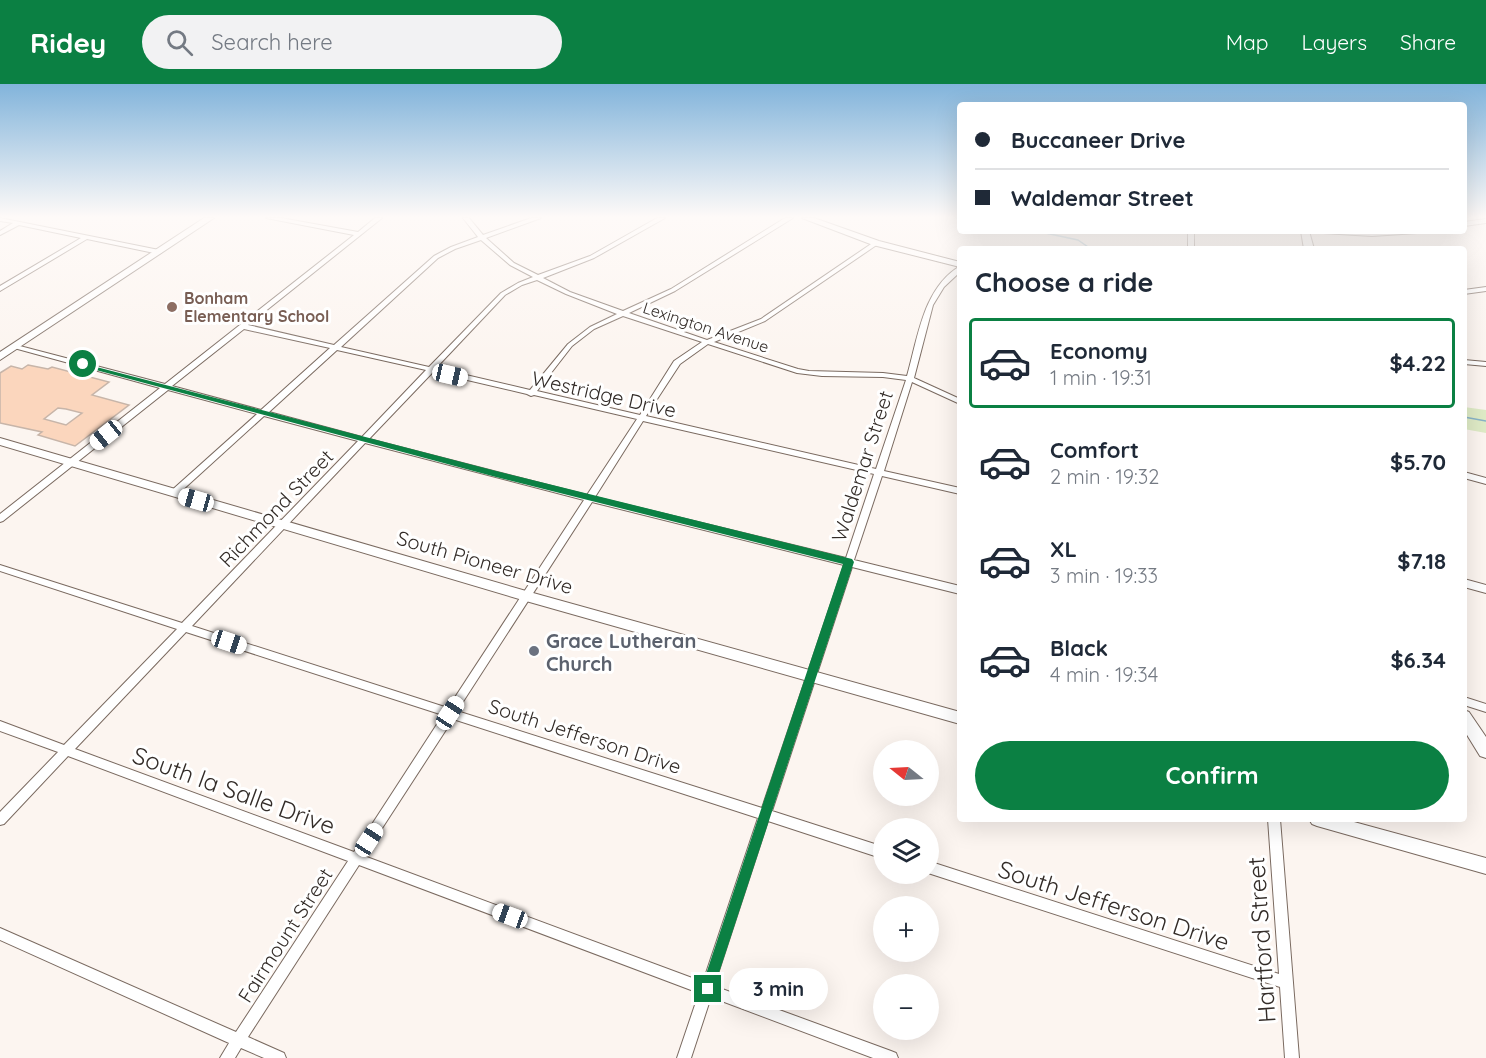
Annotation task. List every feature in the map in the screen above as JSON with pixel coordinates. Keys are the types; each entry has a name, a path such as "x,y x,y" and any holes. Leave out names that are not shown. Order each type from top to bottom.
{"main road":[{"path":"0,357 142,263"},
{"path":"1467,722 1486,751"}],"street":[{"path":"0,289 42,263"},
{"path":"0,519 321,263"},
{"path":"174,493 429,263"},
{"name":"Lexington Avenue","path":"511,263 622,314 707,342 808,373 882,375 910,379 957,401"},
{"name":"Richmond Street","path":"0,820 503,294 537,277 574,263"},
{"path":"531,394 570,345 592,328 673,290 716,263"},
{"name":"Fairmount Street","path":"227,1058 677,363 707,342 763,320 846,263"},
{"name":"Waldemar Street","path":"684,1058 910,379 930,305 942,286 957,269"},
{"path":"1467,292 1486,289"},
{"name":"Westridge Drive","path":"242,326 639,420 957,490"},
{"path":"16,347 262,413 957,589"},
{"path":"1467,362 1486,364"},
{"name":"South Pioneer Drive","path":"0,441 526,596 957,717"},
{"path":"1467,476 1486,481"},
{"name":"South Jefferson Drive","path":"0,568 873,849"},
{"path":"1467,584 1486,589"},
{"path":"1467,702 1486,708"},
{"name":"South la Salle Drive","path":"0,726 891,1058"},
{"name":"Hartford Street","path":"1274,822 1292,1058"},
{"path":"1328,822 1486,867"},
{"name":"South Jefferson Drive","path":"939,871 1287,983"},
{"path":"0,934 279,1058"}],"green space":[{"path":"1467,407 1486,410 1486,433 1467,430"}],"building":[{"path":"28,365 48,369 52,367 109,382 92,395 129,405 75,446 38,435 42,432 0,423 0,373 11,366 22,369","holes":["58,408 82,413 66,425 44,419"]}],"waterway":[{"path":"1467,418 1486,421"}],"place":[{"name":"Bonham Elementary School","path":"172,307"},
{"name":"Grace Lutheran Church","path":"534,651"}],"route":[{"path":"83,364 496,474 849,562 708,989"}]}
